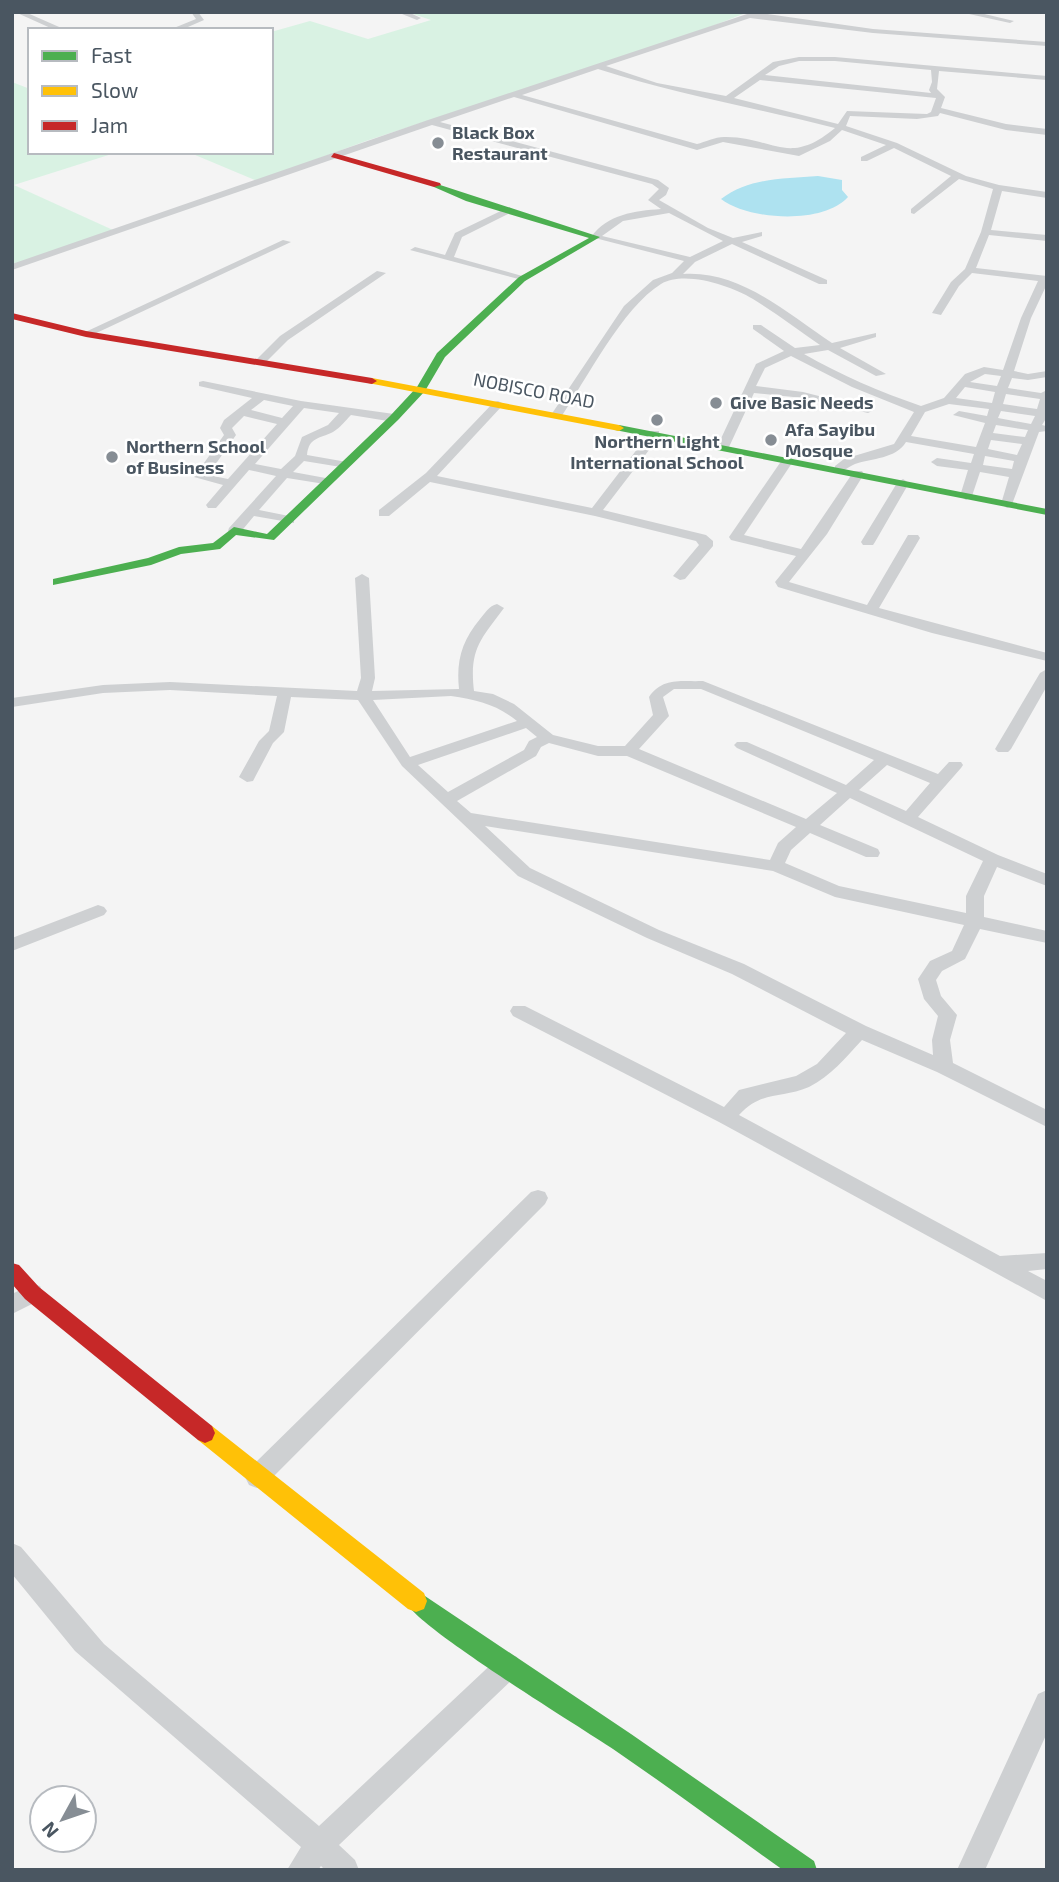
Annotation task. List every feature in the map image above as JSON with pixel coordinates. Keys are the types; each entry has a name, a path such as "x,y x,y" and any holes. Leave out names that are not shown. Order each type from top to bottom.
{"street":[{"path":"20,12 57,28"},
{"path":"178,28 200,20 194,12"},
{"path":"400,12 417,18"},
{"path":"12,267 334,155 761,12"},
{"path":"963,12 1011,16 1004,41"},
{"path":"749,16 873,31 1047,44"},
{"path":"728,99 776,64 799,59 847,60 1047,78"},
{"path":"600,67 654,85 728,99 841,127 894,145 957,176 998,188 1047,195"},
{"path":"935,69 936,82 933,90 939,96 938,110"},
{"path":"757,77 939,96"},
{"path":"514,95 697,147 723,139 799,153 827,139 841,127 846,114 856,113 924,117 938,110 1006,127 1047,132"},
{"path":"431,122 655,182 664,188 663,193 653,200 732,242 790,265 823,282"},
{"path":"864,159 894,145"},
{"path":"334,155 427,181 469,199 596,237 691,260"},
{"path":"914,211 957,176"},
{"path":"937,313 955,284 970,270 986,232 998,188"},
{"path":"447,260 458,235 509,210"},
{"path":"234,531 271,538 421,389 441,355 522,279 596,237 598,232 618,219 672,211"},
{"path":"986,232 1047,238"},
{"path":"668,278 691,260 732,242 759,234"},
{"path":"86,334 286,242"},
{"path":"415,250 522,279"},
{"path":"966,496 1004,390 1026,318 1046,279 970,270"},
{"path":"260,362 284,338 381,273"},
{"path":"557,415 628,308 657,282 668,278 698,276 725,282 756,296 831,347 880,373"},
{"name":"NOBISCO ROAD","path":"12,316 86,334 421,389 1047,512"},
{"path":"757,327 790,352 857,386 921,410"},
{"path":"723,447 760,366 790,352 831,347 872,335"},
{"path":"948,400 969,376 984,370 1037,377 1047,374"},
{"path":"203,384 260,397 394,418"},
{"path":"969,385 1046,396 1040,429 1028,442 1021,458 1007,505"},
{"path":"751,389 803,395 868,410"},
{"path":"231,483 200,477 230,435 226,428 228,423 260,397"},
{"path":"839,469 848,462 898,446 921,410 948,400 1044,413"},
{"path":"212,505 301,404"},
{"path":"384,513 430,478 498,404"},
{"path":"243,412 285,422"},
{"path":"57,582 151,561 179,551 202,551 216,547 252,512 301,457 301,446 310,435 330,429 347,412"},
{"path":"959,415 1040,429"},
{"path":"595,512 654,434"},
{"path":"987,436 1028,442"},
{"path":"903,438 1021,458"},
{"path":"301,457 344,465"},
{"path":"789,460 736,537 804,554"},
{"path":"937,461 1017,474"},
{"path":"245,466 327,482"},
{"path":"858,474 822,531 783,584 871,611 1047,657"},
{"path":"430,478 595,512 706,541 706,546 680,576"},
{"path":"868,542 902,483"},
{"path":"252,512 289,520"},
{"path":"871,611 913,538"},
{"path":"362,578 368,678 363,696 407,763 524,872 653,934 738,969 859,1031 944,1067 1047,1119"},
{"path":"467,694 463,667 470,640 497,608"},
{"path":"1003,749 1047,673"},
{"path":"629,751 661,716 656,697 661,688 672,683 704,685 940,781"},
{"path":"12,703 103,689 170,686 363,696 451,692 467,694 499,702 548,738 598,751 629,751 872,853"},
{"path":"247,777 267,741 276,732 285,692"},
{"path":"407,763 528,722"},
{"path":"446,800 478,780 531,754 534,744 548,738"},
{"path":"742,745 908,818 992,859 1047,880"},
{"path":"775,866 784,847 846,790 885,759"},
{"path":"908,818 955,765"},
{"path":"465,818 775,866 835,891 1047,937"},
{"path":"944,1067 941,1040 948,1015 933,999 927,979 936,966 959,955 975,921 975,896 992,859"},
{"path":"12,945 98,911"},
{"path":"519,1011 726,1117 1047,1292"},
{"path":"726,1117 746,1095 801,1082 824,1069 859,1031"},
{"path":"257,1477 538,1198"},
{"path":"1000,1265 1045,1259 1047,1284"},
{"path":"12,1271 32,1293 257,1477 445,1624 623,1742 805,1870"},
{"path":"12,1305 32,1293"},
{"path":"12,1555 93,1650 320,1844 345,1870"},
{"path":"301,1870 320,1844 508,1666"},
{"path":"971,1870 1047,1703"}],"green space":[{"path":"407,12 748,12 695,33 366,141 257,181 193,154 273,154 273,31 310,21 368,39 431,20"},
{"path":"12,82 28,88 28,154 112,154 14,185 113,230 12,267"}],"water":[{"path":"818,176 842,180 842,190 848,197 821,212 785,216 749,211 721,199 755,183"}],"traffic: fast":[{"path":"57,582 151,561 179,551 216,546 234,531 270,538 394,418 421,389 441,355 522,279 596,237 469,199 437,185"},
{"path":"619,428 1047,512"},
{"path":"416,1601 445,1624 623,1742 805,1870"}],"traffic: slow":[{"path":"372,381 619,428"},
{"path":"205,1433 416,1601"}],"traffic: jam":[{"path":"334,155 437,185"},
{"path":"12,316 86,334 372,381"},
{"path":"12,1271 32,1293 205,1433"}],"place":[{"name":"Black Box Restaurant","path":"438,143"},
{"name":"Give Basic Needs","path":"716,403"},
{"name":"Northern Light International School","path":"657,420"},
{"name":"Afa Sayibu Mosque","path":"771,440"},
{"name":"Northern School of Business","path":"112,457"}]}
